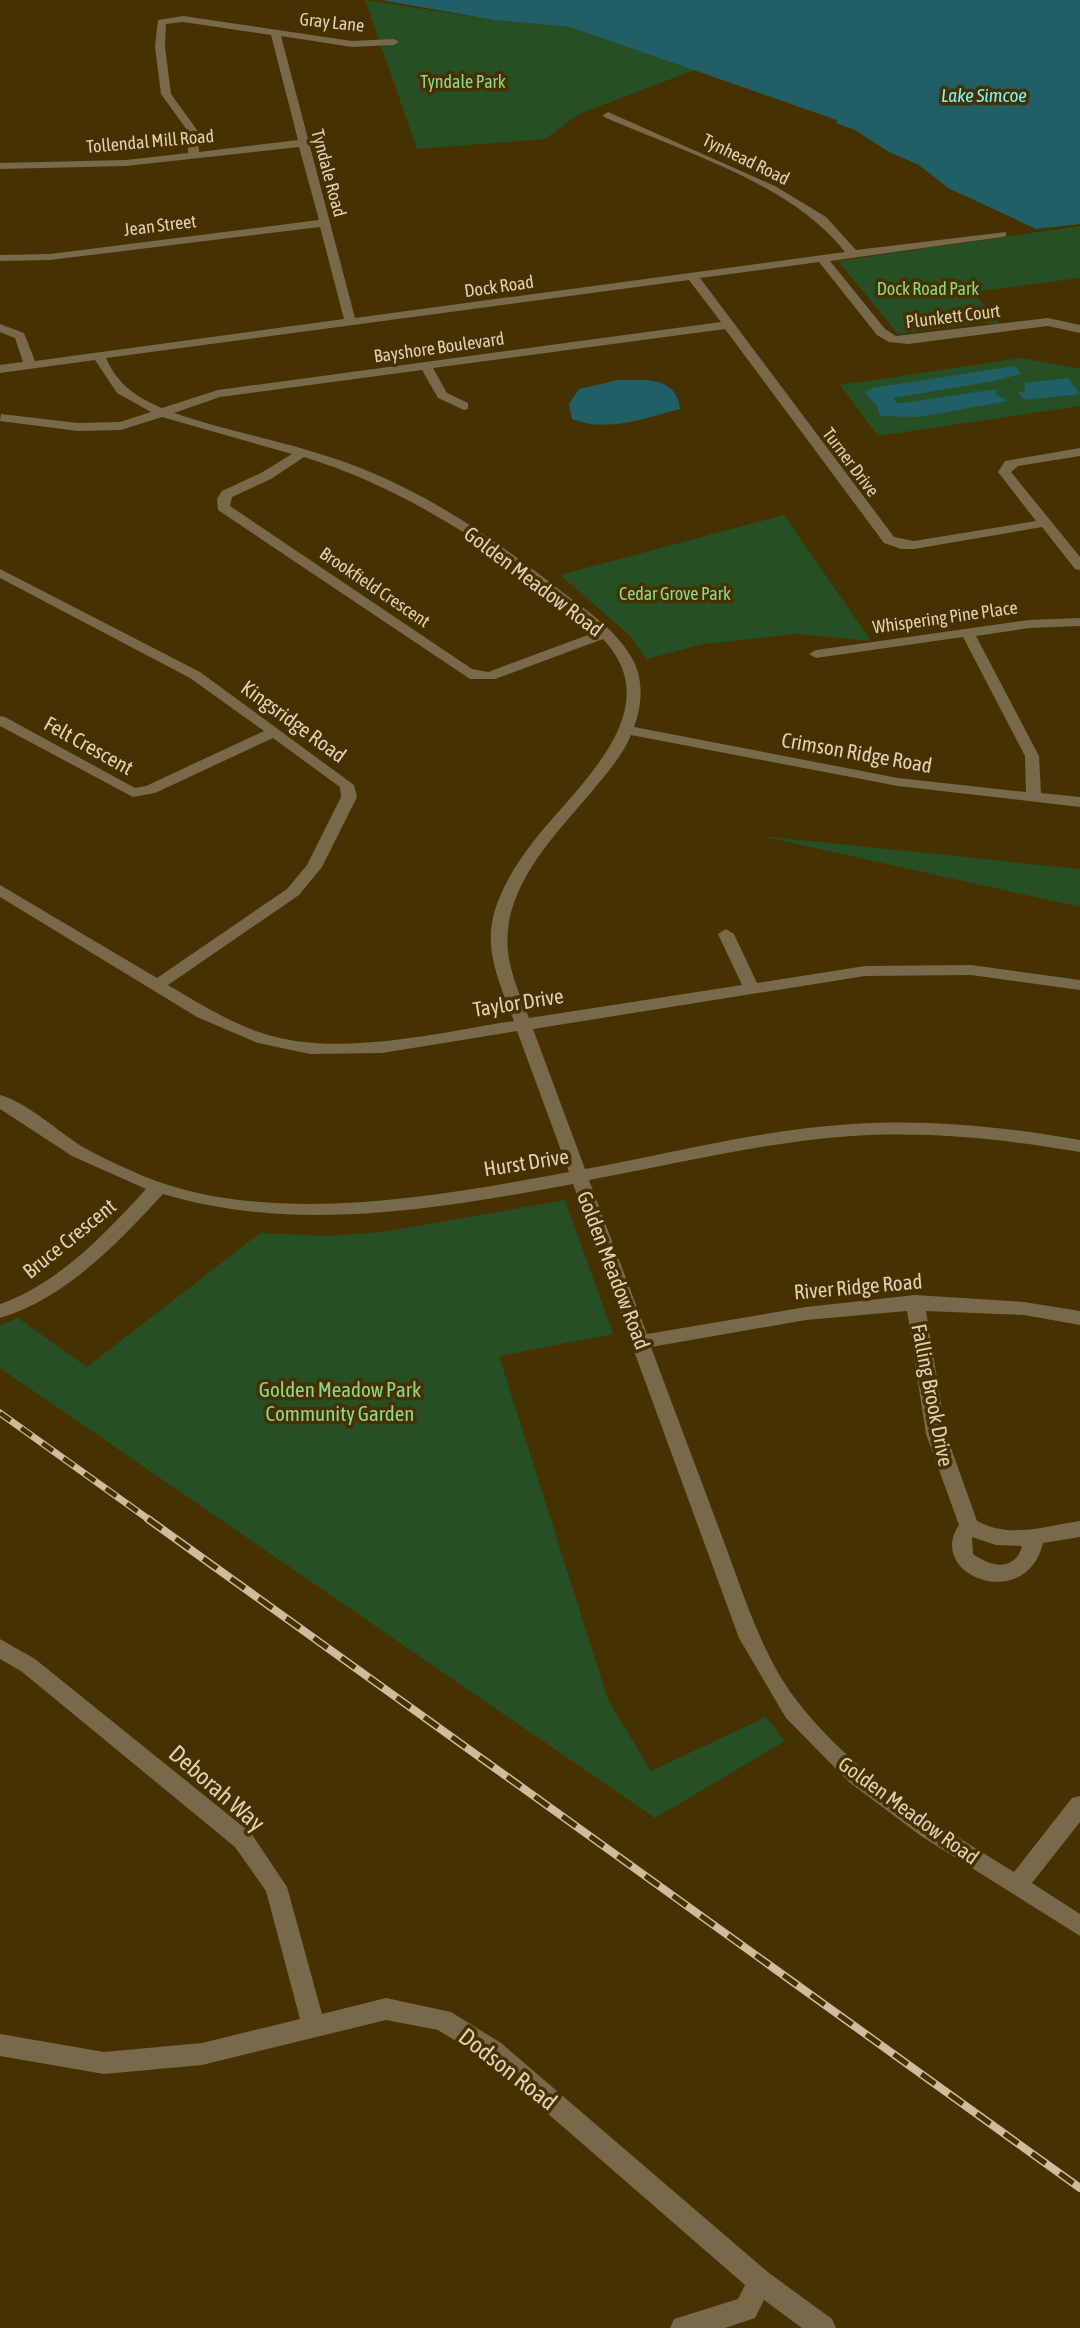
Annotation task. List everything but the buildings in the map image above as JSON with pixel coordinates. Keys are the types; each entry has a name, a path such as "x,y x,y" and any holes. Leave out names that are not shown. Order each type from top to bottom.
{"street":[{"name":"Gray Lane","path":"194,157 192,130 166,94 159,24 176,18 352,44 394,42"},
{"name":"Tyndale Road","path":"275,33 351,323"},
{"name":"Tynhead Road","path":"608,115 771,189 823,220 854,255"},
{"name":"Tollendal Mill Road","path":"0,166 126,163 303,143"},
{"name":"Jean Street","path":"0,258 50,257 324,223"},
{"name":"Dock Road","path":"0,369 1002,234"},
{"name":"Plunkett Court","path":"823,259 881,332 893,339 908,340 1048,322 1080,329"},
{"name":"Turner Drive","path":"693,277 726,325 889,540 907,545 1045,523"},
{"name":"Bayshore Boulevard","path":"1,418 107,427 132,423 206,397 726,325"},
{"path":"0,328 20,336 30,365"},
{"name":"Golden Meadow Road","path":"99,356 108,375 119,388 160,412 302,453 383,481 426,503 509,557 605,633 628,662 634,681 636,704 629,730 524,863 505,901 500,923 499,958 750,1638 787,1703 842,1763 868,1785 1080,1926"},
{"path":"426,366 442,395 464,406"},
{"path":"1080,452 1017,462 1006,467 1006,477 1080,566"},
{"name":"Brookfield Crescent","path":"302,453 227,494 223,499 223,507 467,672 475,676 490,676 605,633"},
{"name":"Kingsridge Road","path":"0,573 195,674 347,785 349,797 314,867 293,892 157,985"},
{"name":"Whispering Pine Place","path":"816,654 1045,622 1080,622"},
{"path":"968,633 1032,756 1034,797"},
{"name":"Felt Crescent","path":"0,720 133,793 150,790 274,732"},
{"name":"Crimson Ridge Road","path":"629,730 898,782 1080,802"},
{"name":"Taylor Drive","path":"0,890 157,985 238,1030 258,1038 310,1048 359,1050 856,972 920,968 1002,972 1080,985"},
{"path":"726,934 751,987"},
{"name":"Hurst Drive","path":"0,1101 78,1152 158,1188 264,1209 335,1211 386,1207 579,1177 786,1138 852,1130 951,1129 1010,1134 1080,1146"},
{"name":"Bruce Crescent","path":"0,1311 36,1295 111,1239 158,1188"},
{"name":"River Ridge Road","path":"642,1342 819,1310 915,1302 1004,1306 1080,1318"},
{"name":"Falling Brook Drive","path":"915,1302 936,1434 968,1526 961,1538 963,1558 987,1572 1002,1574 1017,1570 1026,1563 1034,1536"},
{"path":"968,1526 990,1537 1005,1540 1080,1529"},
{"name":"Deborah Way","path":"0,1648 28,1665 243,1840 276,1887 314,2028"},
{"path":"1017,1885 1080,1805"},
{"name":"Dodson Road","path":"0,2045 104,2063 202,2054 386,2009 443,2020 493,2051 760,2282 823,2328"},
{"path":"683,2328 746,2309 760,2282"}],"green space":[{"name":"Tyndale Park","path":"365,0 494,20 570,27 697,69 579,114 545,139 417,149"},
{"name":"Dock Road Park","path":"1080,226 1080,278 973,292 1000,324 981,323 898,334 838,261"},
{"path":"1021,358 1080,369 1080,406 878,436 840,385"},
{"name":"Cedar Grove Park","path":"784,515 871,641 796,634 703,644 647,659 627,633 560,575"},
{"path":"761,836 1080,869 1080,907"},
{"name":"Golden Meadow Park Community Garden","path":"565,1200 613,1334 499,1356 608,1700 651,1771 766,1717 785,1741 655,1818 0,1368 0,1325 18,1318 87,1367 260,1233 328,1236 383,1232"}],"water":[{"name":"Lake Simcoe","path":"381,0 1080,0 1080,224 1036,229 948,188 919,165 889,152 855,130 836,123 837,120 570,27 494,20"},
{"path":"1015,366 1021,374 893,398 897,403 903,403 997,389 996,394 1008,401 918,417 880,416 877,406 865,393 872,388"},
{"path":"1068,378 1080,394 1024,400 1018,392 1025,392 1024,383"},
{"path":"618,380 648,380 666,385 678,398 680,409 626,423 599,425 572,419 569,404 579,389"}],"railway":[{"path":"0,1413 151,1521"},
{"path":"148,1519 1080,2188"}]}
